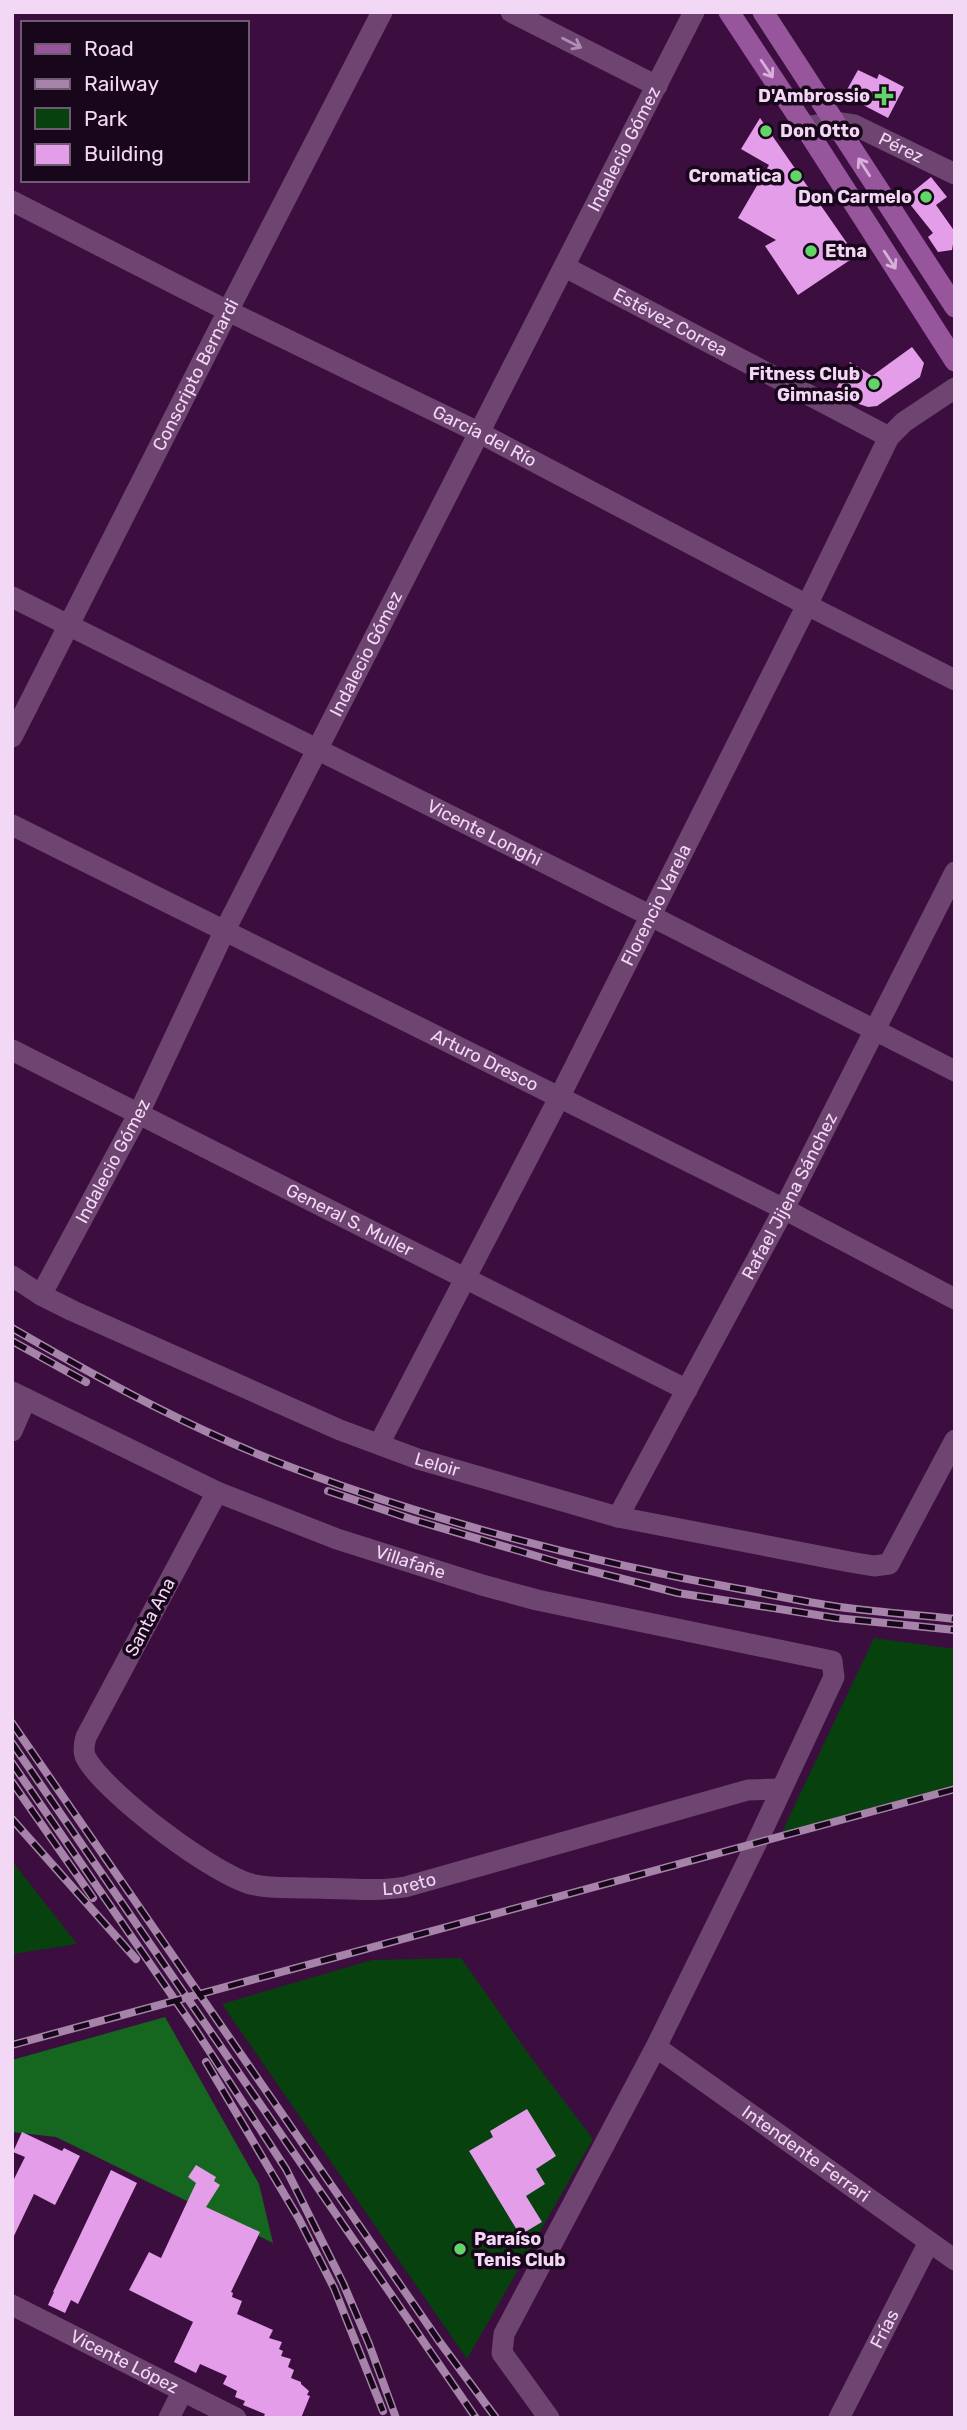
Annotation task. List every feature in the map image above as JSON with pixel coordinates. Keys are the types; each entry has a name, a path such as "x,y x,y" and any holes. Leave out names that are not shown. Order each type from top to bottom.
{"main road":[{"path":"729,12 955,361"},
{"path":"763,12 954,305"}],"street":[{"name":"Conscripto Bernardi","path":"12,737 382,12"},
{"path":"511,12 657,86"},
{"name":"Indalecio Gómez","path":"41,1295 139,1113 224,932 694,12"},
{"name":"Pérez","path":"805,127 834,122 866,130 955,174"},
{"name":"García del Río","path":"12,201 228,311 478,432 955,680"},
{"name":"Estévez Correa","path":"565,267 889,437"},
{"name":"Florencio Varela","path":"379,1444 559,1098 889,437 904,422 955,388"},
{"name":"Vicente Longhi","path":"12,597 955,1071"},
{"name":"Arturo Dresco","path":"12,825 784,1209 955,1299"},
{"name":"Rafael Jijena Sánchez","path":"618,1517 784,1209 955,872"},
{"name":"General S. Muller","path":"12,1050 687,1390"},
{"name":"Leloir","path":"12,1276 41,1295 327,1424 463,1473 618,1517 849,1562 874,1566 888,1563 955,1440"},
{"path":"12,1431 19,1395"},
{"name":"Villafañe","path":"19,1395 217,1492 337,1539 537,1600 832,1661 834,1677 780,1789"},
{"name":"Santa Ana","path":"84,1743 217,1492"},
{"name":"Loreto","path":"84,1743 85,1757 145,1819 240,1881 267,1886 372,1889 405,1887 748,1790 780,1789"},
{"path":"549,2418 502,2353 503,2334 656,2047 757,1842 780,1789"},
{"name":"Intendente Ferrari","path":"656,2047 955,2260"},
{"name":"Frías","path":"839,2418 929,2242"},
{"name":"Vicente López","path":"12,2305 236,2418"},
{"path":"169,2418 182,2392"}],"green space":[{"path":"874,1638 955,1649 955,1785 782,1832"},
{"path":"12,1861 77,1944 12,1954"},
{"name":"Paraíso Tenis Club","path":"461,1958 593,2139 467,2359 222,2004 372,1960"},
{"path":"165,2017 259,2184 273,2243 56,2137 12,2132 12,2060"}],"building":[{"name":"D'Ambrossio","path":"858,70 877,79 879,74 904,87 888,118 844,95"},
{"path":"760,118 856,256 798,295 765,246 776,240 738,218 769,165 741,149"},
{"path":"931,177 947,197 936,205 955,232 952,250 938,252 928,237 933,233 905,198"},
{"name":"Fitness Club Gimnasio","path":"912,347 924,363 920,377 877,406 859,404 835,391 850,362 872,376"},
{"path":"527,2109 556,2156 536,2169 545,2184 526,2196 542,2222 520,2235 469,2151 493,2137 490,2131"},
{"path":"22,2132 62,2151 64,2148 80,2156 55,2205 34,2194 12,2240 12,2183 25,2157 13,2152"},
{"path":"196,2165 216,2177 214,2181 220,2185 206,2207 260,2232 231,2292 232,2297 242,2301 237,2314 273,2330 269,2338 282,2342 279,2349 283,2351 281,2356 291,2359 288,2367 294,2370 291,2378 301,2382 309,2391 307,2395 310,2396 301,2418 263,2418 265,2414 243,2405 245,2401 235,2397 237,2391 223,2384 227,2376 200,2364 196,2373 174,2362 193,2322 129,2290 149,2252 161,2258 196,2183 188,2177"},
{"path":"111,2170 137,2183 78,2304 71,2300 65,2313 48,2305"}],"railway":[{"path":"12,1328 118,1387 226,1441 301,1471 463,1525 629,1567 802,1601 955,1619"},
{"path":"12,1341 86,1382"},
{"path":"328,1491 411,1519 560,1563 678,1593 836,1618 955,1630"},
{"path":"12,1723 439,2341 496,2418"},
{"path":"12,1743 476,2418"},
{"path":"12,1763 195,2029 286,2169 343,2283 396,2418"},
{"path":"12,1782 93,1898"},
{"path":"12,2045 955,1789"},
{"path":"12,1819 136,1959"},
{"path":"206,2062 299,2219 334,2288 383,2411"}],"place":[{"name":"D'Ambrossio","path":"884,96"},
{"name":"Don Otto","path":"766,131"},
{"name":"Cromatica","path":"796,176"},
{"name":"Don Carmelo","path":"926,197"},
{"name":"Etna","path":"811,251"},
{"name":"Fitness Club Gimnasio","path":"874,384"},
{"name":"Paraíso Tenis Club","path":"460,2249"}]}
